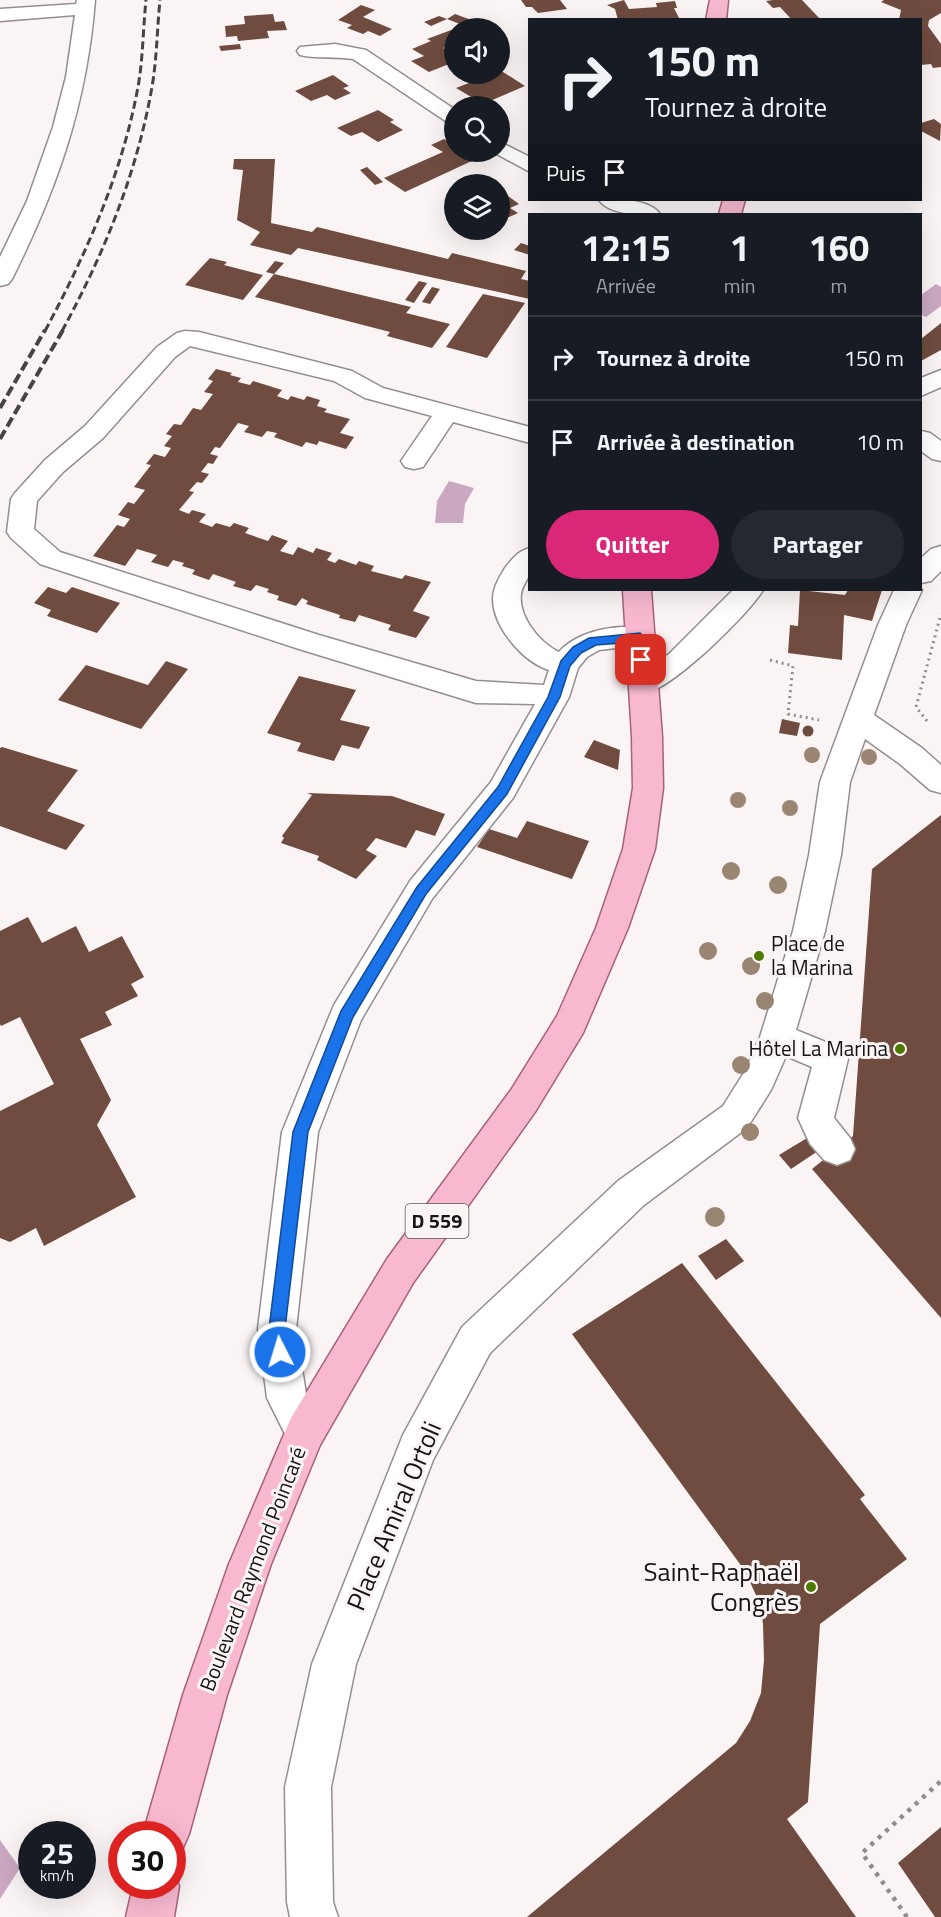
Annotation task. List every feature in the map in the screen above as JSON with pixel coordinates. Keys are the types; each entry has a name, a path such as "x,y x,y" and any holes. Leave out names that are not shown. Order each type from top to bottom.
{"main road":[{"path":"716,18 719,0"},
{"name":"Boulevard Raymond Poincaré","path":"170,1821 205,1695 250,1564 305,1432 400,1271 523,1101 572,1023 612,928 639,849 648,788 637,595"},
{"path":"150,1917 153,1899"},
{"path":"168,1899 169,1917"}],"street":[{"path":"0,15 86,4 74,90 60,137 37,202 0,279"},
{"path":"307,51 335,50 359,54 444,111"},
{"path":"510,154 528,165"},
{"path":"613,201 646,213"},
{"path":"528,434 374,393 342,376 199,339 185,338 166,352 94,432 54,466 24,499 20,532 50,558 309,642 476,692 530,693 554,697"},
{"path":"922,387 941,376"},
{"path":"414,461 447,413"},
{"path":"922,573 941,555"},
{"path":"528,559 515,574 507,590 507,607 513,622 545,657 565,664"},
{"path":"643,683 679,661 748,591"},
{"path":"837,1149 823,1133 816,1118 831,1059 777,1038 809,931 825,855 835,782 892,625 908,591"},
{"path":"305,1432 287,1398 277,1329 300,1132 346,1015 421,890 502,790 554,697 565,664 577,650 593,641 640,638"},
{"path":"856,726 910,756 941,782"},
{"name":"Place Amiral Ortoli","path":"314,1917 310,1902 308,1786 334,1664 417,1449 477,1340 623,1200 735,1117 759,1079 777,1038"}],"path":[{"path":"929,723 916,707 941,614"},
{"path":"770,660 794,666 788,716 856,726"},
{"path":"907,1917 862,1853 941,1781"}],"shaded area":[{"path":"936,284 941,287 941,306 926,317 922,315 922,294"},
{"path":"449,481 474,488 465,504 463,523 435,523 437,501"},
{"path":"0,1840 18,1865 18,1871 0,1899"}],"building":[{"path":"521,0 560,0 567,9 538,13 532,7 526,7"},
{"path":"624,0 629,9 657,7 656,3 675,1 677,8 674,8 679,18 617,18 615,9 607,5"},
{"path":"802,0 819,18 790,18 780,7 773,8 766,1"},
{"path":"884,0 941,0 941,13 929,20 928,26 941,44 941,67 933,68 931,64 922,65 922,18 899,18 901,10 881,2"},
{"path":"361,5 375,10 363,17 392,29 380,36 368,31 363,34 347,28 352,25 338,20"},
{"path":"273,14 275,22 284,21 287,30 267,31 269,38 238,41 237,36 226,37 225,26 245,24 244,16"},
{"path":"455,14 466,18 449,18"},
{"path":"439,16 444,18 444,20 431,26 424,22"},
{"path":"444,33 444,66 429,72 411,61 424,56 412,49 431,41 427,39"},
{"path":"240,44 241,49 221,51 219,46"},
{"path":"333,75 349,86 343,88 351,93 335,100 327,95 311,101 295,91"},
{"path":"510,76 525,86 502,96 470,96 456,88 466,84 510,84"},
{"path":"378,110 394,120 390,122 403,130 378,142 362,132 351,136 337,128"},
{"path":"934,119 941,124 940,141 922,132 922,123"},
{"path":"444,139 444,162 470,162 405,192 384,178 443,152 431,145"},
{"path":"234,159 275,159 271,223 312,232 317,227 448,259 452,253 526,271 521,279 528,281 528,299 298,248 291,255 250,245 260,232 237,220 243,170 233,169"},
{"path":"367,167 383,182 375,185 360,170"},
{"path":"510,197 519,204 510,208"},
{"path":"510,208 518,213 510,217"},
{"path":"521,243 528,245 528,254 514,250"},
{"path":"210,258 227,262 224,265 263,275 243,300 185,285"},
{"path":"275,261 284,263 274,274 266,272"},
{"path":"274,274 411,307 406,313 450,324 432,348 387,336 390,332 255,297"},
{"path":"419,281 427,283 414,303 405,300"},
{"path":"432,287 440,289 430,304 422,302"},
{"path":"483,294 525,303 487,358 446,347"},
{"path":"941,323 941,350 922,360 922,338"},
{"path":"216,369 241,378 238,382 250,385 253,381 282,390 277,396 288,400 291,396 304,400 307,396 320,400 317,406 327,409 324,412 350,419 340,433 354,437 346,449 319,441 317,445 306,442 302,447 274,437 277,433 267,431 262,437 244,432 249,426 238,423 220,448 215,447 210,454 218,456 213,464 208,463 201,472 209,474 202,483 197,482 189,491 194,492 179,510 189,514 192,510 206,514 199,522 212,527 216,523 230,527 234,523 249,528 245,533 268,541 272,535 288,541 280,551 293,555 298,547 313,553 316,548 332,553 327,560 335,563 339,559 356,565 359,561 374,566 371,571 402,579 405,575 431,582 413,611 430,617 416,638 388,630 391,625 359,615 355,622 339,618 340,615 306,604 308,601 302,598 296,606 277,600 279,596 267,592 269,589 256,585 251,591 233,586 236,582 213,574 209,580 192,574 195,570 182,566 184,563 173,560 168,567 151,562 157,555 137,549 125,566 93,556 117,525 124,527 130,519 118,515 128,502 134,504 145,490 134,487 151,465 146,464 154,454 165,457 171,448 164,446 172,436 166,434 174,424 181,425 193,408 201,410 213,394 204,392 213,381 208,379"},
{"path":"48,587 66,593 72,587 120,603 97,633 47,616 51,610 34,603"},
{"path":"800,591 845,595 847,591 882,591 872,621 844,615 842,660 788,653 790,625 798,626"},
{"path":"166,661 188,669 141,729 58,700 86,665 148,685"},
{"path":"299,676 356,690 340,720 370,727 359,749 342,745 334,761 297,751 301,743 267,733"},
{"path":"782,719 800,723 797,736 779,733"},
{"path":"808,726 812,727 812,735 808,736 804,735 803,731 804,727"},
{"path":"594,740 620,750 618,770 584,757"},
{"path":"0,748 78,770 47,811 85,825 66,850 0,826"},
{"path":"307,793 392,796 445,814 435,836 416,830 406,848 376,838 366,850 377,856 356,879 317,860 319,856 281,843 284,838 282,836 312,795"},
{"name":"Hôtel La Marina","path":"941,815 941,1318 812,1169 853,1136 872,869"},
{"path":"527,821 589,841 572,879 477,847 489,829 517,838"},
{"path":"28,917 42,943 76,926 89,952 122,936 144,977 131,984 138,996 105,1012 112,1025 80,1039 111,1100 97,1125 136,1197 44,1246 36,1228 10,1242 0,1238 0,1111 54,1084 20,1017 1,1026 0,1024 0,931"},
{"path":"807,1138 818,1151 791,1169 779,1155"},
{"path":"726,1239 744,1261 716,1280 698,1256"},
{"name":"Saint-Raphaël Congrès","path":"682,1263 865,1495 860,1499 907,1559 820,1624 808,1802 787,1819 856,1917 527,1917 736,1743 750,1721 761,1693 764,1660 763,1624 760,1604 745,1571 572,1334"},
{"path":"941,1827 941,1917 935,1917 898,1863"}],"railway":[{"path":"45,331 75,273 101,213 122,151 140,76 146,0"},
{"path":"62,331 105,243 138,151 154,76 160,0"},
{"path":"0,408 45,330"},
{"path":"0,439 63,330"}],"place":[{"name":"Place de la Marina","path":"759,956"},
{"name":"Hôtel La Marina","path":"900,1049"},
{"name":"Saint-Raphaël Congrès","path":"811,1587"}],"route":[{"path":"280,1352 277,1329 300,1132 346,1015 421,890 502,790 554,697 565,664 577,650 593,641 627,638 640,638 641,660"}]}
